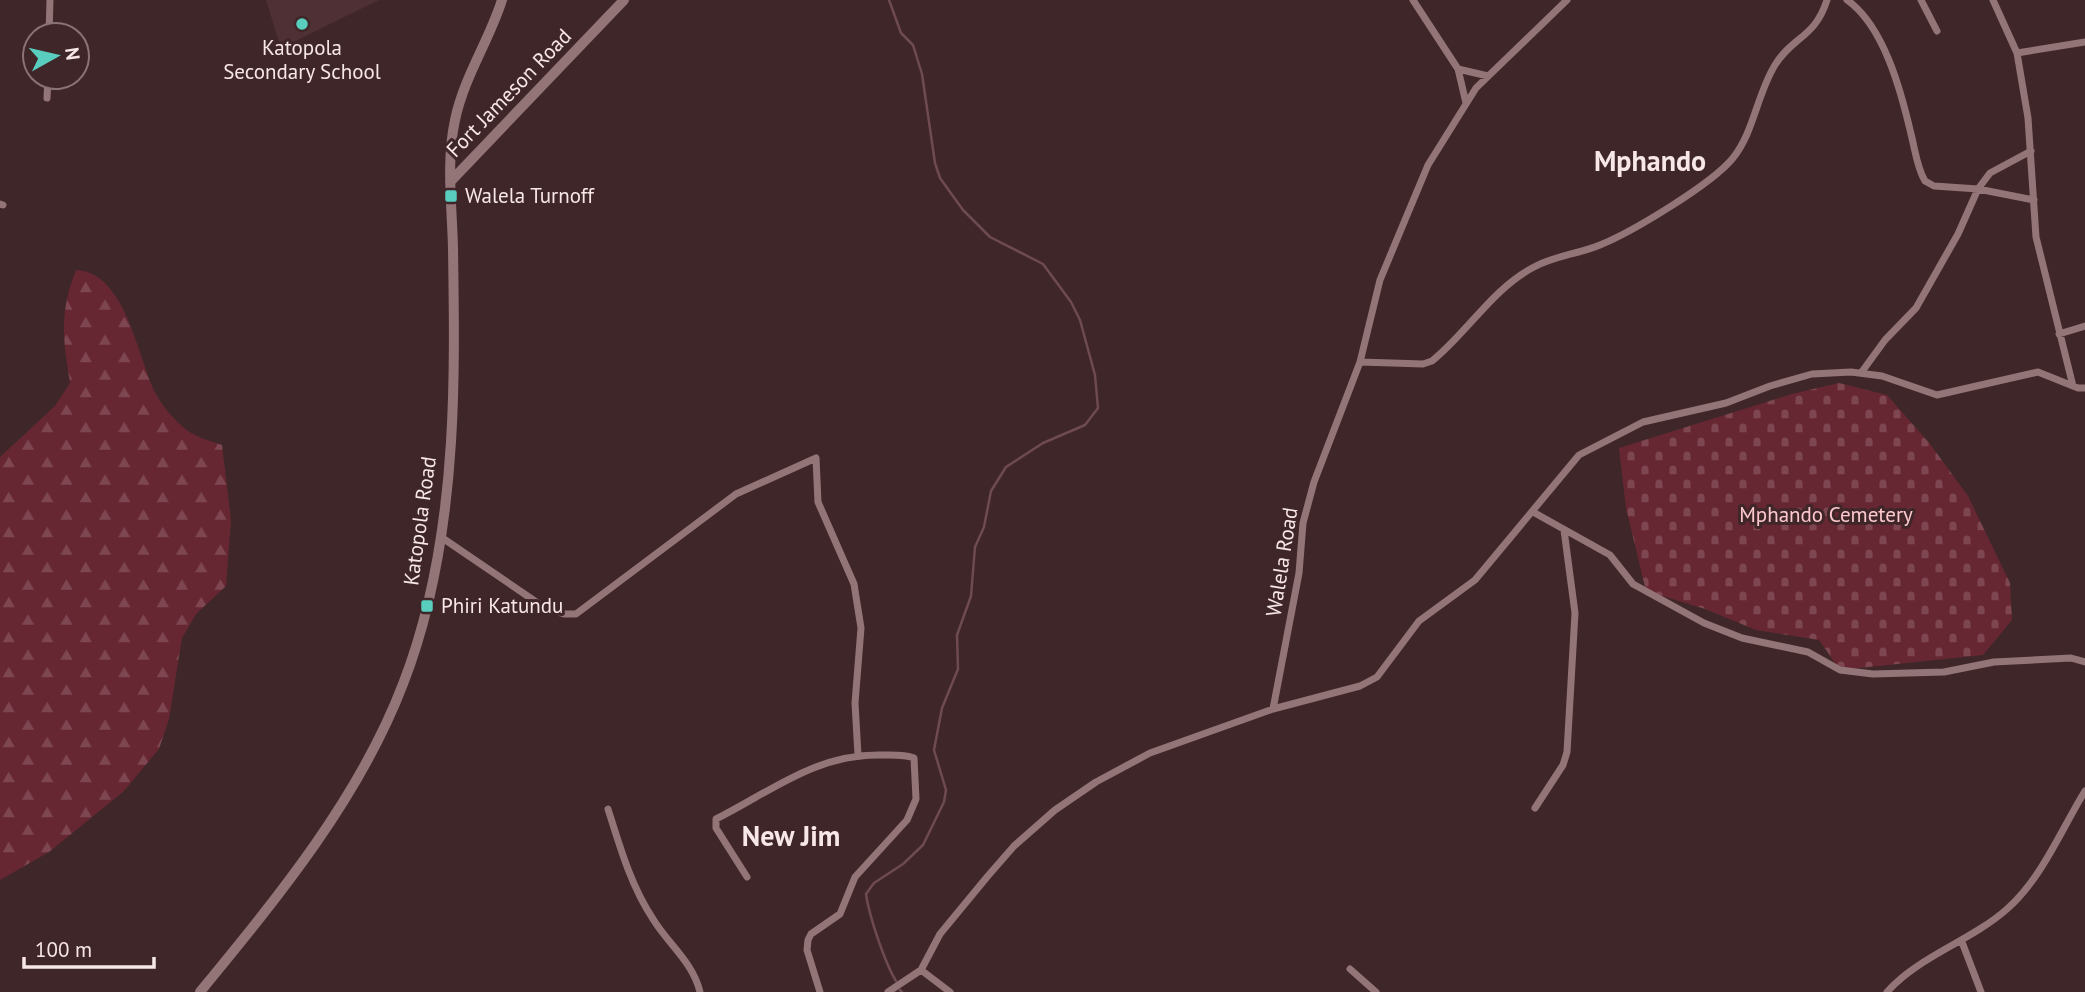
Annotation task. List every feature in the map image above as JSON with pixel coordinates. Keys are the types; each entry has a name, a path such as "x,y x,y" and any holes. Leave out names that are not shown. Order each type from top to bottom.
{"street":[{"path":"49,21 50,0"},
{"name":"Katopola Road","path":"200,992 297,872 365,761 408,671 420,636 440,537 451,440 453,279 450,181 455,119 473,65 502,0"},
{"name":"Fort Jameson Road","path":"450,181 624,0"},
{"path":"1413,0 1458,69 1466,103"},
{"name":"Walela Road","path":"1273,709 1299,573 1303,523 1314,482 1360,362 1380,280 1428,165 1466,103 1488,76 1567,0"},
{"path":"1360,362 1423,364 1432,361 1508,285 1533,267 1598,246 1636,229 1720,170 1734,158 1745,138 1775,65 1786,50 1814,28 1827,0"},
{"path":"1847,0 1862,10 1877,32 1904,104 1925,181 1934,186 1978,189 2034,200"},
{"path":"1921,0 1937,31"},
{"path":"1993,0 2017,53 2031,151 2036,237 2073,386"},
{"path":"2017,53 2085,42"},
{"path":"1458,69 1488,76"},
{"path":"47,91 47,97"},
{"path":"1861,373 1885,340 1916,308 1958,234 1978,189 1990,173 2031,151"},
{"path":"2059,334 2085,326"},
{"path":"888,992 921,970 940,934 987,877 1014,846 1055,810 1096,782 1150,752 1273,709 1360,686 1377,677 1419,621 1475,580 1579,455 1643,422 1727,403 1804,376 1861,373 1882,376 1937,395 2038,372 2085,388"},
{"path":"440,537 545,608 564,614 576,614 736,494 816,457 818,502 854,584 861,628 855,703 858,755"},
{"path":"1533,512 1610,555 1633,584 1704,623 1742,638 1808,652 1840,670 1873,674 1944,672 2007,661 2071,658 2085,662"},
{"path":"1535,808 1563,765 1567,752 1575,613 1564,530"},
{"path":"747,877 716,828 716,819 795,773 858,755 914,758 916,799 907,820 855,877 839,914 811,934 807,950 820,992"},
{"path":"1887,992 1897,980 1962,942 2007,909 2026,889 2085,791"},
{"path":"608,809 638,892 654,922 685,960 700,992"},
{"path":"1962,942 1981,992"},
{"path":"1350,969 1376,992"},
{"path":"921,970 950,992"}],"shaded area":[{"name":"Katopola Secondary School","path":"266,0 379,0 281,48"}],"green space":[{"path":"76,270 93,274 107,285 118,300 128,319 156,394 168,412 192,433 222,445 231,520 226,586 196,614 182,638 169,719 159,749 123,792 49,852 0,880 0,457 55,406 70,383 64,326 67,300"},
{"name":"Mphando Cemetery","path":"1839,383 1887,395 1930,444 1968,496 2010,583 2012,620 1983,655 1840,670 1819,640 1756,630 1705,609 1646,591 1626,508 1619,448 1792,394"}],"waterway":[{"path":"889,0 901,33 913,45 922,74 935,163 940,178 963,210 990,237 1043,264 1071,302 1080,320 1095,375 1098,408 1085,425 1043,443 1006,467 991,491 984,527 975,547 971,596 957,635 958,669 942,708 934,750 946,790 944,802 923,845 903,864 874,883 866,894 878,939 896,981"}],"place":[{"name":"Katopola Secondary School","path":"302,24"},
{"name":"Walela Turnoff","path":"451,196"},
{"name":"Phiri Katundu","path":"427,606"}],"district":[{"name":"Mphando","path":"1650,161"},
{"name":"New Jim","path":"791,836"}]}
